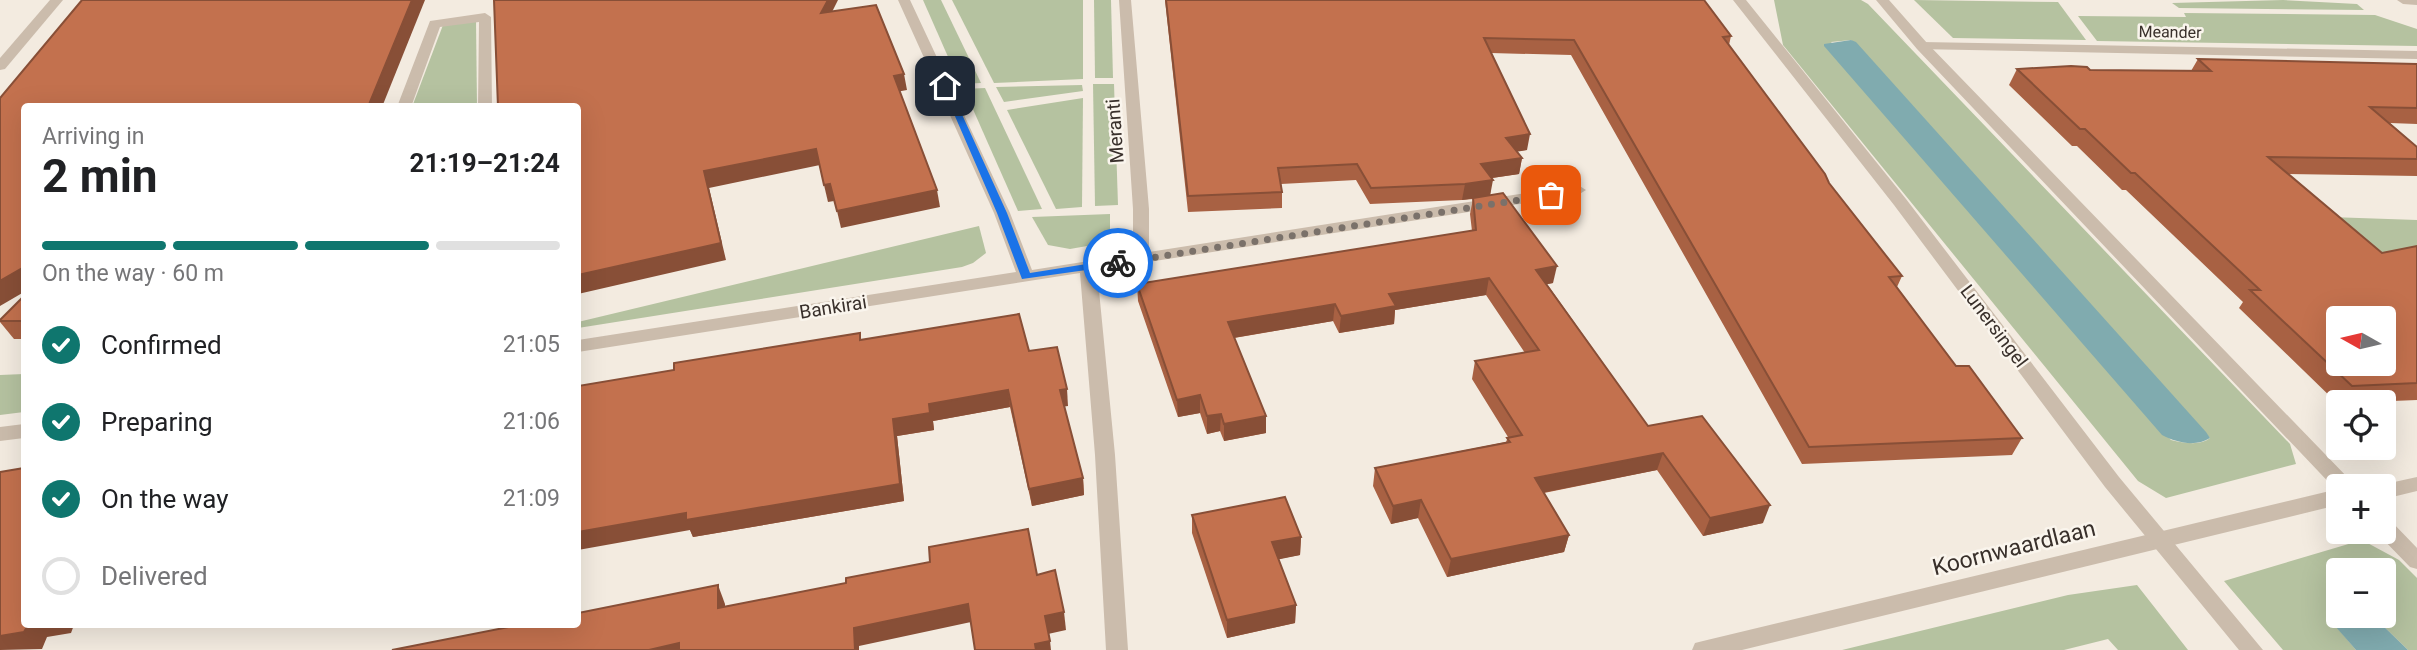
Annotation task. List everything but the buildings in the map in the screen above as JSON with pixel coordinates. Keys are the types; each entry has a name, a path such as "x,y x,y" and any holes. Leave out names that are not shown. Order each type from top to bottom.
{"street":[{"path":"0,66 57,0"},
{"path":"904,0 1002,213 1026,277"},
{"name":"Meranti","path":"1125,0 1141,209 1141,258"},
{"name":"Lunersingel","path":"1740,0 1900,202 2159,540 2252,650"},
{"path":"1882,0 1922,46 2332,474"},
{"path":"2403,0 2417,1"},
{"path":"405,103 435,24 485,17 485,103"},
{"name":"Meander","path":"1922,46 2417,55"},
{"name":"Bankirai","path":"581,346 1578,190"},
{"path":"1088,268 1105,455 1117,650"},
{"path":"0,434 21,430"},
{"path":"2396,488 2417,484"},
{"name":"Koornwaardlaan","path":"1703,650 2326,500"},
{"path":"2396,539 2417,561"}],"green space":[{"path":"923,0 941,0 981,83 960,84"},
{"path":"952,0 1083,0 1083,79 994,83"},
{"path":"1094,0 1111,0 1113,78 1095,78"},
{"path":"1774,0 1861,0 1868,4 2290,444 2296,464 2166,498 2138,481 1783,45","holes":["1851,40 2210,438 2197,443 2171,440 1831,42"]},
{"path":"1914,0 2058,2 2086,40 1953,38"},
{"path":"2283,0 2357,4 2364,10 2179,8 2172,3"},
{"path":"2184,13 2375,15 2417,29 2417,46 2097,41 2078,16 2186,17"},
{"path":"476,20 477,103 414,103 443,25"},
{"path":"1093,84 1114,84 1118,205 1095,206"},
{"path":"1082,85 1083,91 1004,102 996,87"},
{"path":"985,88 1042,209 1018,211 964,89"},
{"path":"1083,98 1082,207 1056,209 1007,110"},
{"path":"1110,214 1110,242 1070,249 1048,245 1032,217"},
{"path":"2330,217 2417,220 2417,247 2374,255"},
{"path":"979,226 986,253 962,267 581,328 581,321"},
{"path":"21,374 21,412 0,415 0,375"},
{"path":"2349,544 2369,544 2395,558 2326,558 2326,628 2337,628 2356,650 2283,650 2224,581"},
{"path":"2396,558 2417,578 2417,650 2408,650 2385,628 2396,628"},
{"path":"2137,585 2188,650 2118,650 2108,639 2064,650 1842,650 2068,595"}],"water":[{"path":"1851,40 1856,42 2210,438 2186,443 2162,435 1824,46"},
{"path":"2337,628 2385,628 2408,650 2356,650"}],"way so far":[{"path":"1118,263 1551,195"}],"route":[{"path":"945,86 1002,213 1026,277 1118,263"}]}
